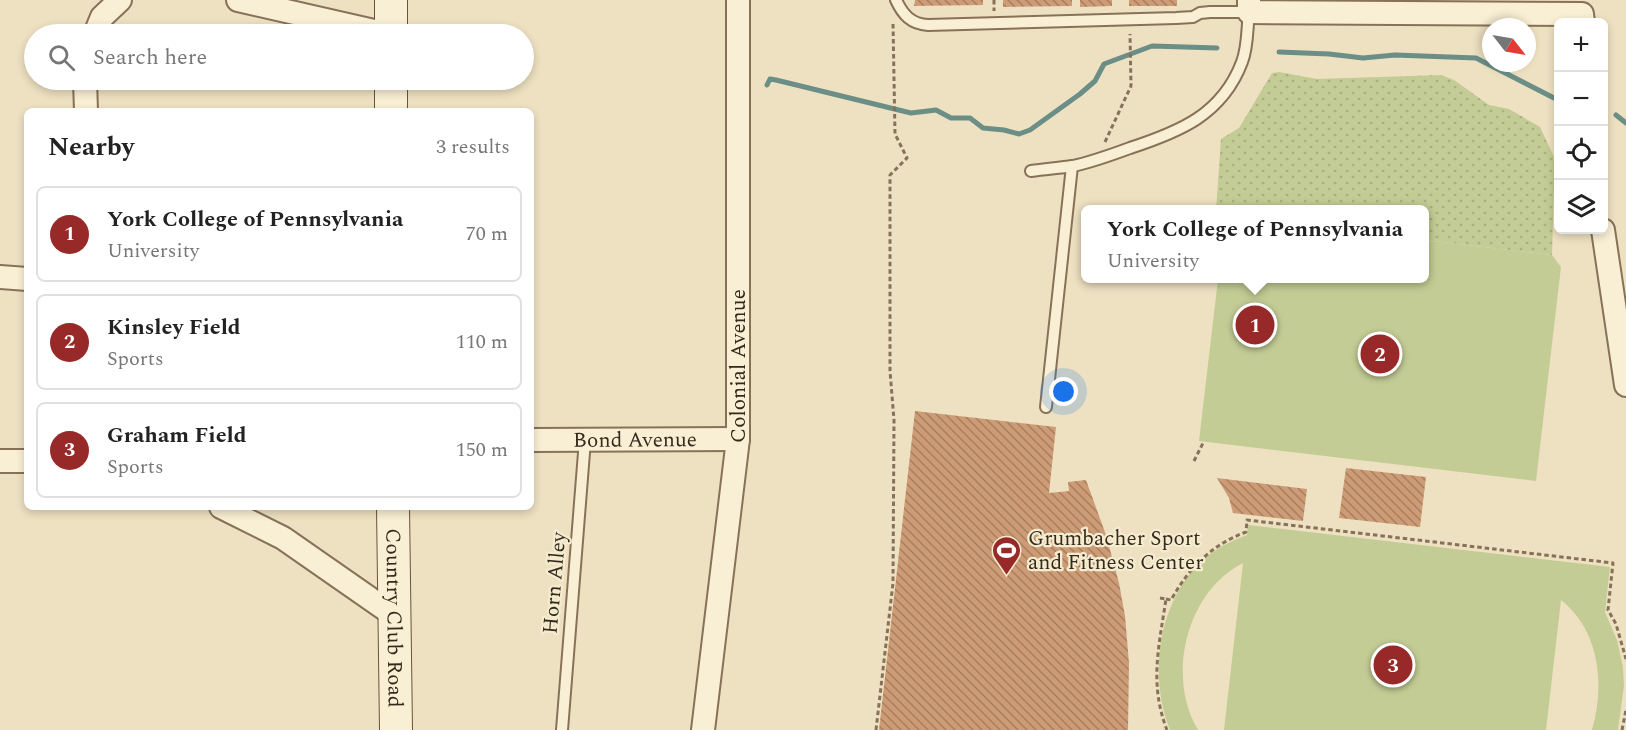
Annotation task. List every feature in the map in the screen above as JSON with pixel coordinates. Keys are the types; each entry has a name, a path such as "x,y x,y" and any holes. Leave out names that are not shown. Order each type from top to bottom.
{"main road":[{"path":"391,0 391,24"},
{"path":"391,90 392,108"},
{"name":"Country Club Road","path":"393,510 396,730"}],"street":[{"path":"99,24 102,17 120,0"},
{"path":"238,0 343,24"},
{"name":"Colonial Avenue","path":"704,730 738,439 738,0"},
{"path":"1249,6 1582,14 1582,18"},
{"path":"85,90 86,108"},
{"path":"1603,234 1626,385"},
{"path":"0,277 24,279"},
{"name":"Bond Avenue","path":"534,440 738,439"},
{"path":"0,460 24,461"},
{"path":"227,510 283,538 395,616"}],"lane":[{"path":"896,0 905,15 913,22 924,25 1176,18 1249,6 1243,60 1222,97 1206,113 1178,131 1072,166 1031,171"},
{"path":"1200,0 1200,13"},
{"path":"1046,407 1072,166"},
{"name":"Horn Alley","path":"562,730 585,440"}],"path":[{"path":"994,0 994,12"},
{"path":"876,730 892,583 894,420 890,372 890,175 907,158 895,134 893,24"},
{"path":"1106,142 1131,86 1130,33"},
{"path":"1194,461 1204,441"},
{"path":"1160,598 1171,600 1183,580 1205,555 1227,540 1246,532 1247,520 1613,563 1608,610 1616,624 1626,659"},
{"path":"1166,599 1157,651 1155,680 1160,711 1167,730"},
{"path":"1622,730 1626,710"}],"green space":[{"path":"1279,72 1317,79 1441,75 1454,80 1489,105 1509,109 1540,127 1554,157 1552,255 1429,240 1429,205 1216,205 1221,139 1239,128 1272,73"},
{"path":"1429,240 1552,255 1561,267 1536,481 1199,441 1218,283 1429,283"},
{"path":"1248,525 1610,567 1605,612 1617,640 1623,667 1624,686 1618,730 1592,730 1598,695 1596,660 1584,627 1561,600 1546,730 1224,730 1243,563 1223,576 1207,594 1195,614 1187,637 1183,661 1184,685 1188,709 1198,730 1170,730 1163,709 1159,663 1161,640 1167,617 1188,577 1213,552 1247,535"}],"building":[{"path":"915,0 983,0 983,5 914,6"},
{"path":"1003,0 1072,0 1072,6 1003,7"},
{"path":"1080,0 1112,0 1112,6 1080,7"},
{"path":"1129,0 1177,0 1177,6 1129,6"},
{"name":"Grumbacher Sport and Fitness Center","path":"915,411 1056,427 1049,493 1069,491 1068,482 1086,480 1106,535 1119,583 1125,616 1129,663 1128,730 879,730"},
{"path":"1346,468 1426,477 1420,527 1339,518"},
{"path":"1217,478 1307,489 1303,521 1233,513 1229,498"}],"waterway":[{"path":"767,85 770,79 776,80 911,113 936,110 951,118 970,118 983,128 1019,134 1030,130 1080,94 1095,81 1104,64 1152,46 1217,48"},
{"path":"1279,52 1363,58 1395,55 1476,58 1554,98"},
{"path":"1616,115 1626,123"}],"place":[{"name":"York College of Pennsylvania","path":"1255,325"},
{"name":"Kinsley Field","path":"1380,354"},
{"name":"Grumbacher Sport and Fitness Center","path":"1007,576"},
{"name":"Graham Field","path":"1393,665"}]}
